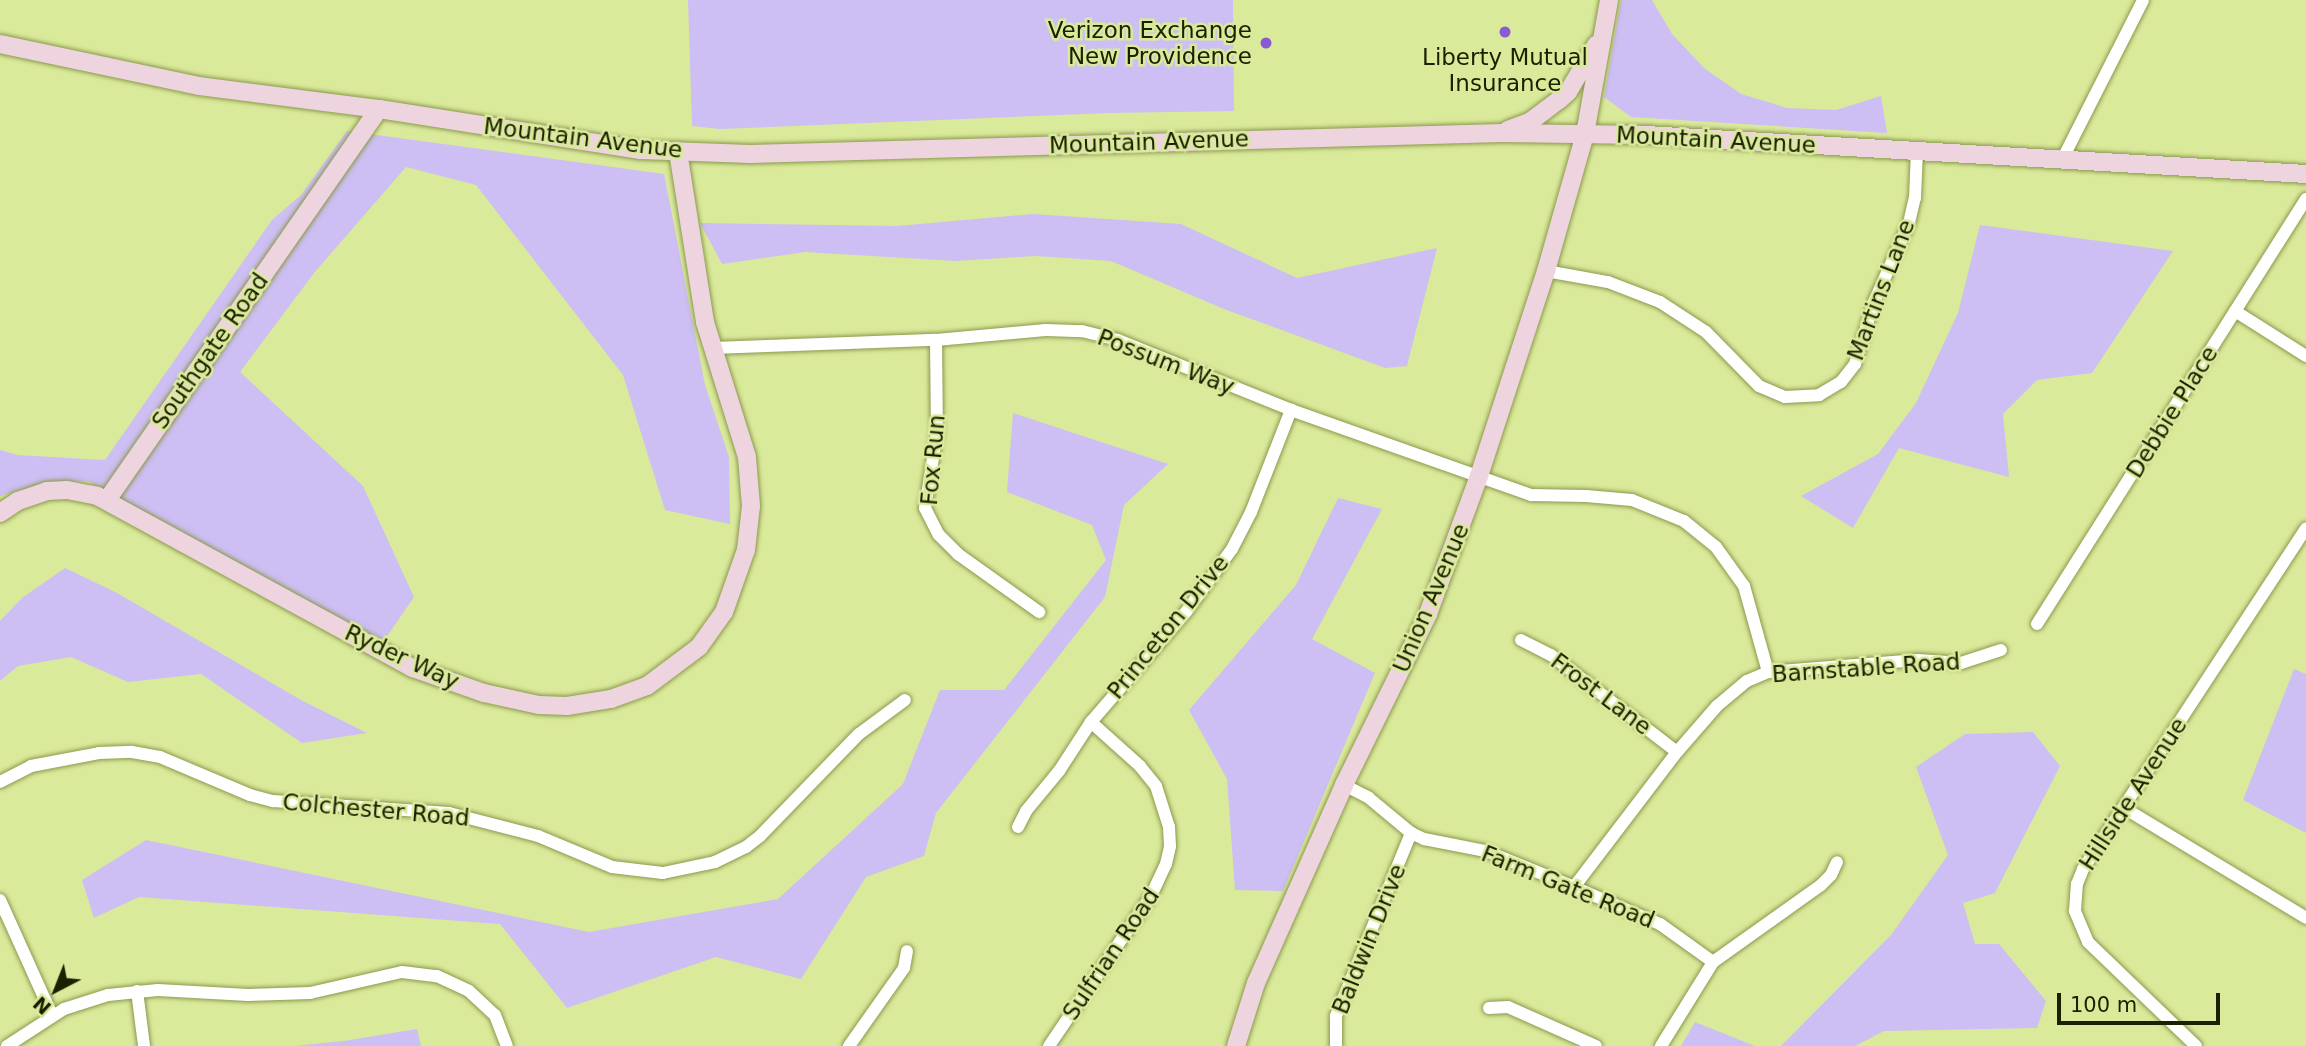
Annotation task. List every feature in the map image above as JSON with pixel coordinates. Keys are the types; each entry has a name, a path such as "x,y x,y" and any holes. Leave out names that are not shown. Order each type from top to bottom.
{"main road":[{"name":"Union Avenue","path":"1236,1046 1256,984 1345,785 1428,614 1479,476 1546,271 1585,134 1609,0"},
{"path":"1502,132 1531,121 1568,92 1602,36"},
{"name":"Mountain Avenue","path":"0,44 199,86 379,109 641,150 750,154 1502,132 1917,151 2306,174"},
{"name":"Southgate Road","path":"107,500 379,109"},
{"name":"Ryder Way","path":"107,500 432,677 484,693 539,705 567,706 611,699 647,686 699,647 724,612 743,560 751,506 747,457 713,348 698,286 678,151"},
{"path":"0,513 18,501 47,491 77,491 107,500"}],"street":[{"path":"2062,160 2143,0"},
{"name":"Martins Lane","path":"1546,271 1608,282 1647,296 1706,332 1749,377 1772,393 1799,399 1819,395 1841,382 1854,364 1874,302 1909,223 1914,198 1917,151"},
{"name":"Debbie Place","path":"2037,624 2306,199"},
{"path":"2235,311 2306,356"},
{"name":"Possum Way","path":"713,348 936,340 1046,330 1082,331 1118,340 1291,411 1531,495 1587,495 1632,500 1684,521 1716,547 1744,586 1768,673"},
{"name":"Fox Run","path":"936,340 937,433 925,508 939,535 958,554 1039,612"},
{"name":"Princeton Drive","path":"1018,827 1026,811 1059,771 1091,722 1186,612 1232,549 1251,512 1291,411"},
{"name":"Hillside Avenue","path":"2191,1045 2088,942 2078,924 2074,897 2079,877 2306,528"},
{"name":"Frost Lane","path":"1521,640 1551,655 1677,752"},
{"name":"Barnstable Road","path":"1574,887 1677,752 1730,694 1768,673 1918,660 1961,663 2001,650"},
{"name":"Colchester Road","path":"0,782 31,766 99,753 132,752 160,757 250,795 273,801 449,813 538,836 612,867 663,873 715,862 760,836 859,734 905,700"},
{"name":"Sulfrian Road","path":"1049,1046 1151,896 1160,880 1170,846 1170,827 1156,786 1140,766 1091,722"},
{"name":"Farm Gate Road","path":"1345,785 1385,808 1412,833 1436,842 1486,851 1574,887 1660,924 1713,962"},
{"path":"2124,808 2306,918"},
{"name":"Baldwin Drive","path":"1336,1046 1336,1016 1412,833"},
{"path":"1661,1046 1713,962 1821,885 1831,875 1837,862"},
{"path":"0,900 52,1015"},
{"path":"849,1046 904,968 907,951"},
{"path":"7,1046 52,1015 86,1001 137,991 248,995 310,993 391,973 426,974 459,985 479,998 495,1015 507,1046"},
{"path":"137,991 144,1046"},
{"path":"1489,1008 1508,1007 1596,1046"}],"shaded area":[{"path":"688,0 1233,0 1234,111 1109,113 720,129 692,126"},
{"path":"1621,0 1652,0 1672,34 1704,68 1741,94 1787,108 1836,110 1881,96 1887,133 1631,117 1604,97"},
{"path":"347,131 664,174 705,385 729,457 730,524 665,510 623,375 476,185 406,167 314,273 240,372 363,486 414,597 379,648 88,481 46,482 0,496 0,450 17,455 105,460 272,220 301,195"},
{"path":"1033,214 1181,224 1297,278 1437,248 1407,366 1385,368 1224,309 1111,261 1035,256 955,261 805,252 722,264 700,223 897,226"},
{"path":"1980,225 2173,251 2092,373 2037,380 2003,414 2009,477 1899,448 1853,528 1801,496 1878,454 1916,403 1958,313"},
{"path":"1013,413 1168,464 1124,505 1105,597 936,813 924,856 866,877 801,979 716,957 567,1008 500,924 139,897 94,918 82,880 146,840 589,932 778,899 903,784 940,690 1004,690 1106,560 1092,525 1007,492"},
{"path":"1338,498 1382,509 1312,639 1375,673 1283,891 1235,890 1227,779 1189,710 1296,585"},
{"path":"65,568 117,593 301,700 367,733 302,743 201,674 128,682 71,657 18,666 0,681 0,621 22,598"},
{"path":"2294,669 2306,674 2306,833 2243,800"},
{"path":"2033,732 2060,766 1995,893 1963,903 1975,944 1999,944 2046,1001 2037,1028 1884,1031 1855,1046 1781,1046 1891,935 1948,855 1916,767 1965,734"},
{"path":"1695,1022 1755,1046 1681,1046"},
{"path":"417,1029 421,1046 293,1046 344,1041"}],"place":[{"name":"Liberty Mutual Insurance","path":"1505,32"},
{"name":"Verizon Exchange New Providence","path":"1266,43"}]}
